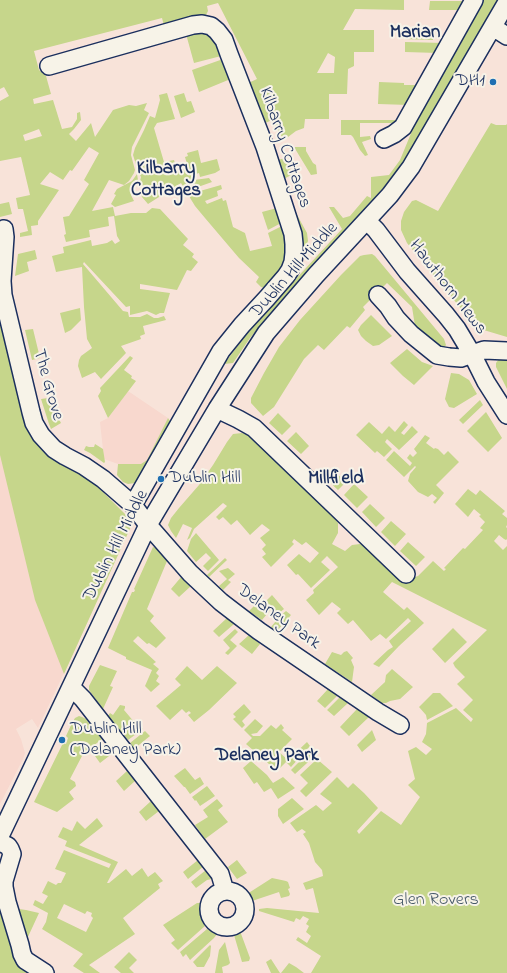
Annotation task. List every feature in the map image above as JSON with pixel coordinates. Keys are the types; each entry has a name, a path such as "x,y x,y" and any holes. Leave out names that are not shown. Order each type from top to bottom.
{"street":[{"path":"384,139 403,127 474,0"},
{"name":"Dublin Hill Middle","path":"0,836 148,525 217,409 266,333 316,275 390,195 411,168 500,31 507,2"},
{"name":"Kilbarry Cottages","path":"49,66 193,25 202,24 211,26 224,40 265,147 293,234 294,253 290,270 221,351 132,505"},
{"name":"Hawthorn Mews","path":"367,221 376,230 407,271 446,315 457,329 472,354 484,350 507,352"},
{"name":"The Grove","path":"4,229 5,237 2,281 3,295 34,422 41,434 54,449 103,479 132,505 148,525"},
{"path":"378,295 411,334 437,355 449,358 460,358 472,354 486,382 507,415"},
{"path":"217,409 254,428 406,574"},
{"name":"Delaney Park","path":"148,525 190,573 221,602 378,712 400,725"},
{"path":"70,689 75,691 87,704 220,874 225,891"},
{"path":"0,842 8,846 12,854 4,887 22,954 25,960 45,973"}],"shaded area":[{"path":"0,340 79,641 38,728 32,719 16,729 25,753 0,804"},
{"path":"128,391 168,418 147,460 141,464 118,464 104,459 100,422 108,418"}],"green space":[{"path":"0,0 404,0 404,10 355,9 343,30 374,30 374,52 354,52 354,66 348,69 347,94 329,94 329,119 305,119 304,128 296,131 288,137 287,135 282,137 272,120 261,125 244,85 257,79 218,3 207,6 208,11 206,15 164,26 162,18 34,51 39,70 46,76 51,94 33,99 34,104 53,100 62,129 72,127 77,119 77,113 80,112 81,120 69,134 76,141 91,123 95,137 113,110 129,105 136,106 147,103 144,110 149,113 132,147 131,155 135,170 134,173 129,181 124,185 109,180 92,211 113,207 115,216 131,213 146,213 152,208 160,209 188,239 183,245 194,254 192,257 198,262 191,271 187,270 177,290 140,284 140,289 170,293 164,313 156,315 147,311 130,315 130,306 126,307 84,262 83,264 123,311 128,312 129,317 140,317 147,314 154,318 164,316 166,320 143,326 145,334 140,336 141,339 121,346 126,353 101,379 95,372 82,378 78,366 81,356 92,348 87,339 82,267 56,272 52,256 64,253 63,247 91,240 92,246 107,243 112,240 115,244 120,241 117,236 114,216 108,217 109,226 89,230 90,237 66,242 64,235 66,234 63,217 69,216 89,184 84,180 99,153 89,147 72,171 70,170 63,180 50,172 40,184 59,190 38,221 38,225 31,226 32,235 20,237 20,233 28,231 23,209 18,209 16,198 30,195 21,157 0,161 0,101 9,96 4,87 0,89","holes":["328,53 335,57 334,73 317,73","39,129 42,136 25,141 23,135"]},
{"path":"479,0 498,0 456,77 412,152 387,187 292,288 250,338 233,363 224,364 268,309 342,229 329,207 334,207 343,218 350,216 367,196 371,198 371,177 389,175 400,160 429,90 452,49 458,49 480,8 478,2"},
{"path":"430,1 468,1 462,10 429,10"},
{"path":"202,31 213,35 225,55 194,63 186,34"},
{"path":"403,31 433,31 433,40 403,39"},
{"path":"405,42 444,43 438,53 405,52"},
{"path":"226,58 233,78 199,92 192,70"},
{"path":"379,82 420,85 409,105 378,104"},
{"path":"167,93 175,119 157,123 154,128 164,162 174,160 177,171 188,168 185,157 188,156 187,153 198,150 201,163 217,159 220,170 200,177 199,173 193,175 194,180 209,178 212,182 198,187 200,191 221,185 222,189 217,191 218,196 205,201 207,204 222,198 223,201 226,200 233,227 245,233 250,251 272,246 268,233 284,225 288,240 287,260 281,270 266,287 261,287 256,282 259,277 239,258 195,206 181,183 148,204 142,197 140,192 145,193 147,186 139,185 141,177 133,155 150,116 155,118 160,100 159,95"},
{"path":"184,93 187,102 191,101 195,112 181,118 174,96"},
{"path":"341,120 401,120 400,123 360,123 360,137 370,136 371,139 362,142 368,155 365,156 351,135 341,135"},
{"path":"491,123 496,125 507,124 507,337 477,328 407,243 401,230 401,221 404,212 412,201 416,200 438,211"},
{"path":"294,147 306,147 306,151 313,163 316,165 317,174 311,175"},
{"path":"285,158 293,174 282,180 278,160"},
{"path":"137,174 138,180 136,185 134,185 131,195 134,201 115,207 111,204 116,195 114,194 117,189 132,181"},
{"path":"285,193 307,233 308,241 305,248 302,249"},
{"path":"9,202 12,214 0,217 0,204"},
{"path":"277,208 283,222 268,230 262,212"},
{"path":"35,250 37,259 27,262 29,271 15,276 18,254"},
{"path":"372,254 444,339 446,345 444,348 436,344 415,326 412,307 387,283 363,307 365,310 350,328 347,326 324,350 318,345 304,359 274,407 263,416 251,403 251,398 279,347 300,320 360,256"},
{"path":"80,308 81,320 71,330 65,333 60,313"},
{"path":"0,309 25,414 133,522 64,674 35,600 0,455"},
{"path":"371,315 392,336 379,345 373,346 361,336 358,330"},
{"path":"33,329 40,358 32,360 25,330"},
{"path":"407,349 422,362 433,366 414,385 390,363"},
{"path":"130,356 133,358 124,370 136,381 108,418 98,396 101,391 100,388"},
{"path":"507,358 507,389 496,367 496,363 499,359"},
{"path":"451,373 459,374 469,380 477,394 454,408 449,407 445,399"},
{"path":"48,398 61,423 51,429 41,399"},
{"path":"480,400 483,405 463,424 459,420"},
{"path":"486,412 502,438 488,452 467,431"},
{"path":"278,413 291,426 282,435 269,423"},
{"path":"168,418 170,423 139,481 128,484 123,482 117,475 118,464 141,464 147,460"},
{"path":"404,421 408,425 401,433 404,435 412,426 418,432 399,450 387,439 385,442 392,449 384,457 377,451 375,453 356,435 369,422 382,434 389,426 395,432"},
{"path":"296,432 309,446 301,454 287,441"},
{"name":"Glen Rovers","path":"242,433 248,435 257,442 331,514 338,523 338,533 332,544 345,551 352,545 364,545 409,579 418,576 433,561 444,571 446,569 444,568 463,548 465,549 483,530 480,528 485,522 479,516 481,515 474,509 468,517 455,504 468,489 476,495 480,490 505,511 502,514 507,518 507,539 504,539 499,535 494,541 503,550 507,546 507,973 311,973 321,956 296,940 298,937 307,943 311,936 306,932 309,926 306,924 309,919 303,916 300,920 296,918 294,922 259,911 259,909 267,908 319,913 313,888 306,890 303,883 323,876 322,870 315,862 309,843 303,834 306,832 302,829 297,832 290,823 316,805 323,811 332,803 320,794 337,777 348,788 353,783 378,808 357,831 359,834 381,811 401,825 420,797 408,785 415,779 408,751 416,747 426,755 432,749 422,742 426,734 427,723 456,708 471,722 473,719 463,710 473,700 457,684 465,677 453,663 487,630 392,582 383,592 404,610 407,607 424,623 379,667 373,664 393,647 389,641 411,621 408,618 386,639 380,634 371,641 353,620 348,624 337,613 341,609 332,602 319,615 306,600 314,593 313,590 338,567 327,556 321,562 330,570 311,588 287,565 299,554 310,563 319,553 306,542 302,545 294,539 292,542 294,544 271,567 262,557 266,554 262,549 266,545 260,538 270,530 262,524 250,535 237,520 231,525 223,517 219,520 216,517 227,506 223,503 194,529 190,538 187,540 192,528 183,524 176,538 168,525 171,518 199,485 233,434"},
{"path":"425,435 430,438 426,443 434,449 438,449 444,455 448,451 459,462 436,485 444,493 435,504 433,502 437,498 432,494 428,497 418,492 408,481 410,474 416,467 415,466 404,477 386,460 394,451 410,466 412,463 407,458 410,454 413,457 417,453 414,449"},
{"path":"95,444 103,449 104,463 84,450 86,446 94,447"},
{"path":"333,470 346,482 338,490 325,478"},
{"path":"354,484 368,497 357,508 344,495"},
{"path":"370,504 385,518 376,527 362,512"},
{"path":"391,521 406,534 395,546 381,532"},
{"path":"196,533 219,560 208,571 203,566 211,558 206,553 196,562 187,551 191,539"},
{"path":"408,542 425,557 416,566 400,551"},
{"path":"153,547 156,548 167,561 147,609 154,616 150,621 166,638 156,648 149,643 147,644 138,636 133,641 156,662 153,664 159,669 156,673 159,676 156,681 160,684 151,692 145,686 152,670 126,659 126,657 108,648"},
{"path":"225,558 227,560 209,577 207,575"},
{"path":"228,568 235,574 228,580 231,582 223,590 219,586 227,579 219,571"},
{"path":"182,576 191,586 179,597 171,589"},
{"path":"272,595 284,609 278,614 272,608 262,620 249,611 258,602 262,605"},
{"path":"286,611 291,615 277,631 271,627 280,616"},
{"path":"227,618 234,624 219,637 213,631"},
{"path":"453,628 467,642 445,663 432,649"},
{"path":"235,629 238,632 230,640 237,646 228,655 225,653 230,648 223,640"},
{"path":"249,635 260,644 252,654 239,644"},
{"path":"347,651 353,658 351,660 354,667 352,682 325,664 332,652 341,655"},
{"path":"100,665 117,671 110,686 113,687 103,709 89,690 89,686"},
{"path":"187,666 202,680 217,666 237,683 194,722 188,715 191,713 189,711 186,713 182,709 170,720 156,706 181,685 175,679"},
{"path":"392,669 413,687 400,699 382,703 371,695 385,682 386,675"},
{"path":"328,689 337,696 325,708 317,701"},
{"path":"433,693 440,693 453,706 427,720 426,715 419,707"},
{"path":"340,697 348,703 334,716 327,710"},
{"path":"244,704 251,712 242,721 245,725 242,728 233,719 236,717 233,714"},
{"path":"120,705 125,706 124,710 135,723 137,722 143,729 128,740 108,716 110,713 113,715"},
{"path":"357,709 369,717 349,736 340,727"},
{"path":"79,716 86,719 102,739 83,754 70,779 75,782 76,786 69,792 74,799 57,812 34,802 63,743 66,744 68,738 66,736 72,723 75,718"},
{"path":"255,719 263,726 257,733 251,734 253,736 260,736 271,725 276,729 281,724 284,728 282,730 292,739 279,752 288,760 307,742 310,746 291,767 286,762 277,771 246,744 252,738 244,730"},
{"path":"372,730 376,740 362,752 357,745"},
{"path":"145,731 150,736 134,749 130,743"},
{"path":"107,745 113,753 100,763 95,756"},
{"path":"313,748 318,753 295,774 291,770"},
{"path":"317,759 332,772 306,797 300,791 308,783 300,775"},
{"path":"251,761 267,775 273,783 283,777 295,788 278,799 271,788 264,792 257,782 254,784 243,768"},
{"path":"185,768 195,780 200,777 204,784 190,794 174,776"},
{"path":"127,771 135,781 124,791 116,781"},
{"path":"207,786 215,796 200,806 192,797"},
{"path":"292,798 304,809 283,824 278,816 278,809"},
{"path":"217,799 223,806 218,810 228,822 205,839 195,825 208,817 203,810"},
{"path":"151,801 159,811 146,821 139,812"},
{"path":"97,818 103,826 79,845 118,862 107,883 126,869 132,876 142,868 148,877 155,872 163,881 158,884 160,888 123,918 135,934 89,965 100,973 84,973 73,966 83,954 42,929 46,922 48,913 33,905 35,900 43,904 48,896 42,893 48,881 56,885 61,883 66,873 55,869 64,850 109,868 111,864 65,846 67,841 58,837 63,827 72,831 77,821 85,829","holes":["64,904 85,914 87,911 92,913 91,916 93,918 86,932 57,918"]},
{"path":"198,860 204,866 188,879 183,872"},
{"path":"237,860 247,873 237,879 228,867"},
{"path":"206,870 212,879 207,880 196,888 191,882"},
{"path":"272,878 288,882 290,888 288,889 290,894 289,896 281,898 279,892 252,901 247,894"},
{"path":"197,903 200,903 200,916 205,926 178,950 171,943 175,940 163,925"},
{"path":"12,908 39,913 27,939"},
{"path":"3,909 37,973 0,973 0,911"},
{"path":"207,929 217,934 190,960 186,954 183,957 180,952"},
{"path":"240,931 250,958 249,961 242,962 234,935"},
{"path":"225,942 230,963 222,967 223,973 215,973 219,950"},
{"path":"210,945 210,956 204,967 197,967 193,962"},
{"path":"129,952 137,960 129,968 134,973 121,973 114,967"},
{"path":"271,959 280,973 271,973 266,962"},
{"path":"289,963 296,967 304,973 281,973"}],"place":[{"name":"DH1","path":"493,82"},
{"name":"Dublin Hill","path":"161,479"},
{"name":"Dublin Hill (Delaney Park)","path":"62,740"}],"district":[{"name":"Marian","path":"415,34"},
{"name":"Kilbarry Cottages","path":"166,181"},
{"name":"Millfield","path":"336,480"},
{"name":"Delaney Park","path":"267,757"}]}
